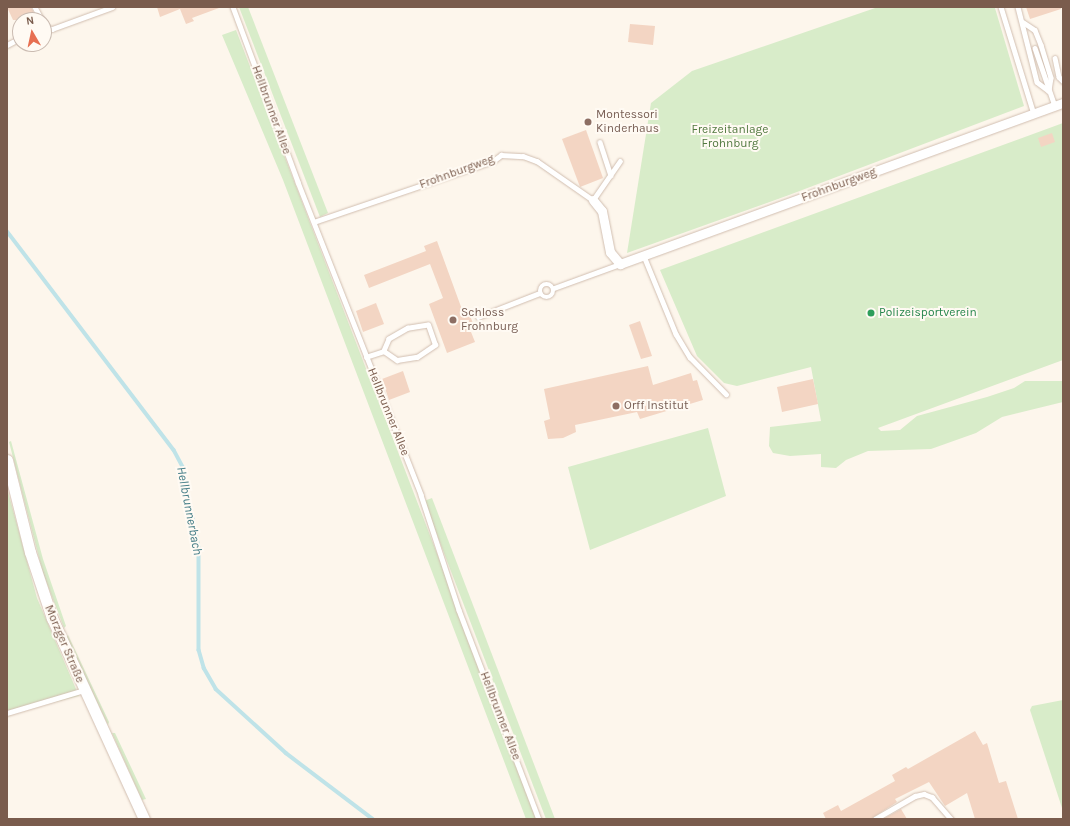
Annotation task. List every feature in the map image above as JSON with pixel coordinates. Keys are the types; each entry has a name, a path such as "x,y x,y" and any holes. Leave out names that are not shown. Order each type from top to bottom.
{"street":[{"name":"Frohnburgweg","path":"593,200 602,211 610,252 620,264 1059,104"},
{"name":"Morzger Straße","path":"7,460 42,591 84,690 144,819"}],"lane":[{"path":"52,29 112,7"},
{"name":"Hellbrunner Allee","path":"233,7 366,357 421,495 459,610 539,819"},
{"path":"1001,7 1034,114"},
{"path":"1018,7 1037,82 1049,91 1059,104"},
{"path":"1023,22 1035,30 1041,45 1051,78 1049,91"},
{"path":"1035,48 1049,91"},
{"path":"1055,58 1059,77 1063,82"},
{"path":"600,142 612,175"},
{"name":"Frohnburgweg","path":"314,222 493,161 501,156 522,156 537,161 593,200"},
{"path":"593,200 620,162"},
{"path":"644,256 676,334 686,351 726,394"},
{"path":"554,288 620,264"},
{"path":"545,284 551,284 554,288 554,294 550,298 544,298 540,293 541,288 545,284"},
{"path":"478,317 540,293"},
{"path":"366,357 384,351 389,339 401,331 428,324 436,345 417,357 397,360 384,351"},
{"path":"7,713 84,690"},
{"path":"875,819 915,796 924,794 932,797 951,819"}],"green space":[{"path":"239,7 248,7 328,213 320,217"},
{"name":"Freizeitanlage Frohnburg","path":"878,7 995,8 1024,106 789,195 627,253 651,103 692,71"},
{"path":"236,30 539,819 526,819 283,180 222,35"},
{"name":"Polizeisportverein","path":"1063,123 1063,360 878,428 881,431 900,430 917,416 987,397 1014,388 1025,381 1063,381 1063,402 1002,417 976,433 931,449 868,451 846,460 836,468 821,467 821,454 790,456 773,453 769,446 770,427 821,421 811,367 737,386 724,383 697,356 660,270"},
{"path":"708,428 726,496 590,550 568,467"},
{"path":"11,441 43,559 66,626 64,628 43,573 9,442"},
{"path":"7,488 37,598 79,696 7,714"},
{"path":"432,498 555,819 546,819 424,501"},
{"path":"68,635 109,722 108,725 66,637"},
{"path":"1063,700 1063,811 1030,710 1032,706"},
{"path":"112,733 115,733 146,799 142,800"}],"building":[{"path":"7,7 31,7 34,12 12,12 12,18"},
{"path":"157,7 219,8 192,18 194,21 186,24 180,9 160,17"},
{"path":"1026,7 1061,7 1061,9 1030,19"},
{"path":"630,24 655,26 653,45 628,42"},
{"path":"586,130 603,178 580,187 562,139"},
{"path":"1052,133 1055,142 1041,147 1038,138"},
{"path":"437,241 464,315 469,313 474,326 469,327 475,342 447,353 429,304 443,298 430,264 369,288 364,275 426,251 424,246"},
{"path":"376,303 384,324 363,332 356,311"},
{"path":"640,321 652,356 641,359 629,325"},
{"name":"Orff Institut","path":"648,366 653,385 691,373 693,381 697,380 703,400 640,419 637,412 575,425 576,432 563,438 548,439 544,421 550,419 544,389"},
{"path":"403,371 410,392 389,400 382,379"},
{"path":"813,379 818,404 782,412 777,387"},
{"path":"975,731 983,745 987,743 999,783 1006,781 1018,819 975,819 967,793 945,806 929,782 895,799 897,802 871,819 826,819 823,813 838,805 841,811 895,781 892,775 906,767 908,769"},
{"path":"901,809 907,819 883,819"}],"waterway":[{"name":"Hellbrunnerbach","path":"7,231 174,450 183,467 199,548 199,650 204,668 216,689 286,753 373,819"}],"place":[{"name":"Montessori Kinderhaus","path":"588,122"},
{"name":"Polizeisportverein","path":"871,313"},
{"name":"Schloss Frohnburg","path":"453,320"},
{"name":"Orff Institut","path":"616,406"}]}
